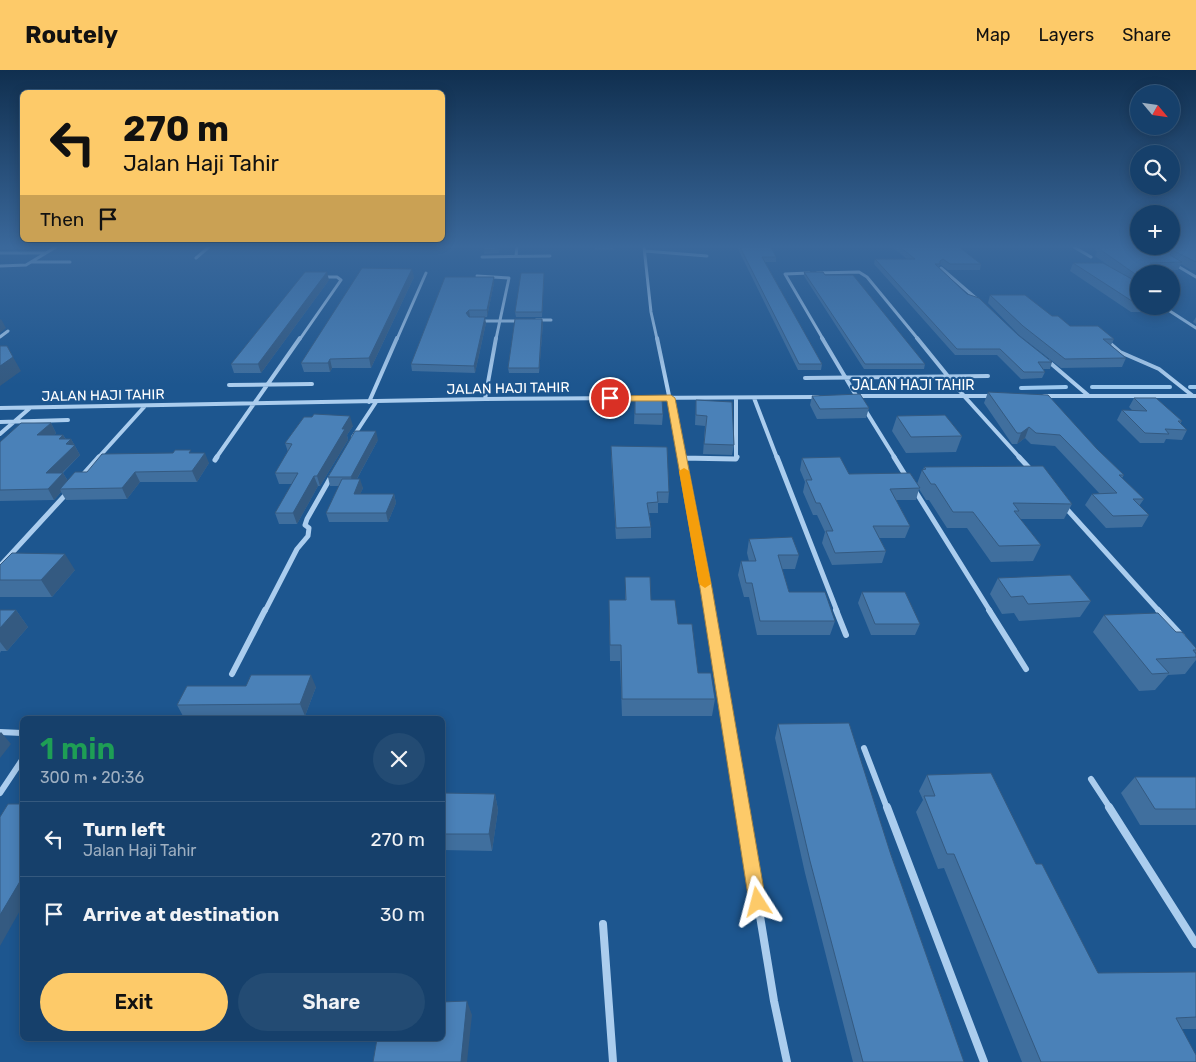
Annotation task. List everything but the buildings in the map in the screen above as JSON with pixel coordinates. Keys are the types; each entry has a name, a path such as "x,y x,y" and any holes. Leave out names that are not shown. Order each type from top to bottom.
{"street":[{"path":"214,460 332,293"},
{"path":"369,402 417,293"},
{"path":"485,399 505,293"},
{"path":"649,293 651,312 671,398 706,588 774,1001 787,1062"},
{"path":"795,293 845,378 1026,669"},
{"path":"880,293 964,396 1037,476"},
{"path":"971,293 983,304"},
{"path":"1176,315 1196,328"},
{"path":"470,320 525,320"},
{"path":"534,320 551,320"},
{"path":"0,337 8,331"},
{"path":"1101,336 1120,352 1159,369 1195,396"},
{"path":"1040,355 1090,396"},
{"path":"805,378 988,376"},
{"path":"229,385 312,384"},
{"name":"JALAN HAJI TAHIR","path":"847,396 1003,396"},
{"path":"1041,396 1195,396"},
{"name":"JALAN HAJI TAHIR","path":"0,408 485,399 820,397"},
{"path":"682,458 736,459 739,453 736,432 736,398"},
{"path":"754,398 846,635"},
{"path":"350,442 376,402"},
{"path":"79,479 145,406"},
{"path":"0,434 30,408"},
{"path":"0,422 68,420"},
{"path":"232,674 297,549 308,536 307,519 333,473"},
{"path":"0,566 73,486"},
{"path":"1063,505 1189,644"},
{"path":"0,732 20,733"},
{"path":"864,748 984,1062"},
{"path":"0,793 20,763"},
{"path":"1091,779 1196,944"},
{"path":"603,924 612,1062"}],"waterway":[{"path":"1021,388 1066,387"},
{"path":"1092,387 1170,387"},
{"path":"1190,387 1196,387"}],"slow traffic":[{"path":"684,471 705,584"}],"route":[{"path":"610,398 671,398 706,588 758,902"}]}
